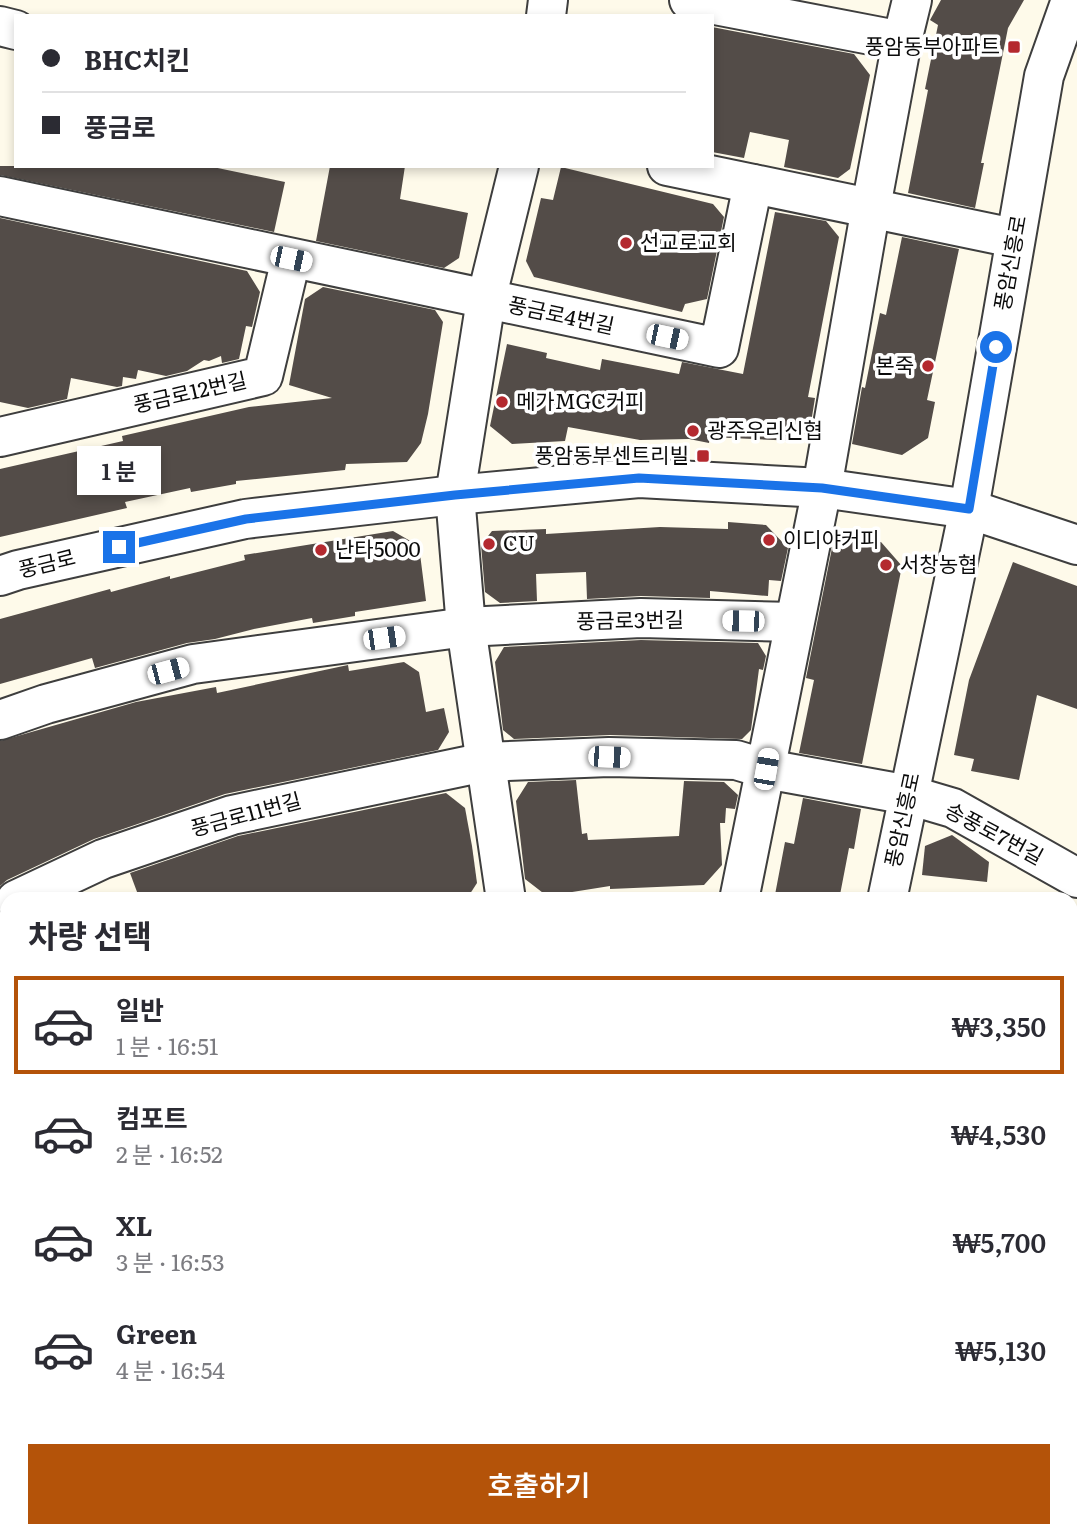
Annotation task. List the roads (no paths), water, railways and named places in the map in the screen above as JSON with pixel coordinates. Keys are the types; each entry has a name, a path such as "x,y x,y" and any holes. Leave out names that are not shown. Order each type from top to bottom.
{"street":[{"path":"689,0 902,41"},
{"path":"740,892 822,488 871,207 912,0"},
{"name":"풍암신흥로","path":"889,892 969,509 1044,76 1071,0"},
{"path":"505,892 466,627 455,495 486,300 519,168"},
{"path":"677,168 1014,238"},
{"name":"풍금로4번길","path":"486,300 719,348 753,184"},
{"path":"0,196 486,300"},
{"name":"풍금로12번길","path":"0,437 263,376 291,259"},
{"name":"풍금로","path":"0,576 18,569 246,519 455,495 639,478 822,488 969,509 1077,545"},
{"name":"풍금로3번길","path":"466,627 642,618 794,622"},
{"path":"0,720 46,704 192,664 466,627"},
{"path":"485,762 609,757 736,760 766,769"},
{"name":"풍금로11번길","path":"33,892 103,859 232,815 485,762"},
{"name":"송풍로7번길","path":"766,769 909,795 953,808 1077,878"}],"place":[{"name":"풍암동부아파트","path":"1014,47"},
{"name":"선교로교회","path":"626,243"},
{"name":"본죽","path":"928,366"},
{"name":"메가MGC커피","path":"502,402"},
{"name":"광주우리신협","path":"693,431"},
{"name":"풍암동부센트리빌","path":"703,456"},
{"name":"이디야커피","path":"769,540"},
{"name":"CU","path":"489,544"},
{"name":"난타5000","path":"321,550"},
{"name":"서창농협","path":"886,565"}]}
